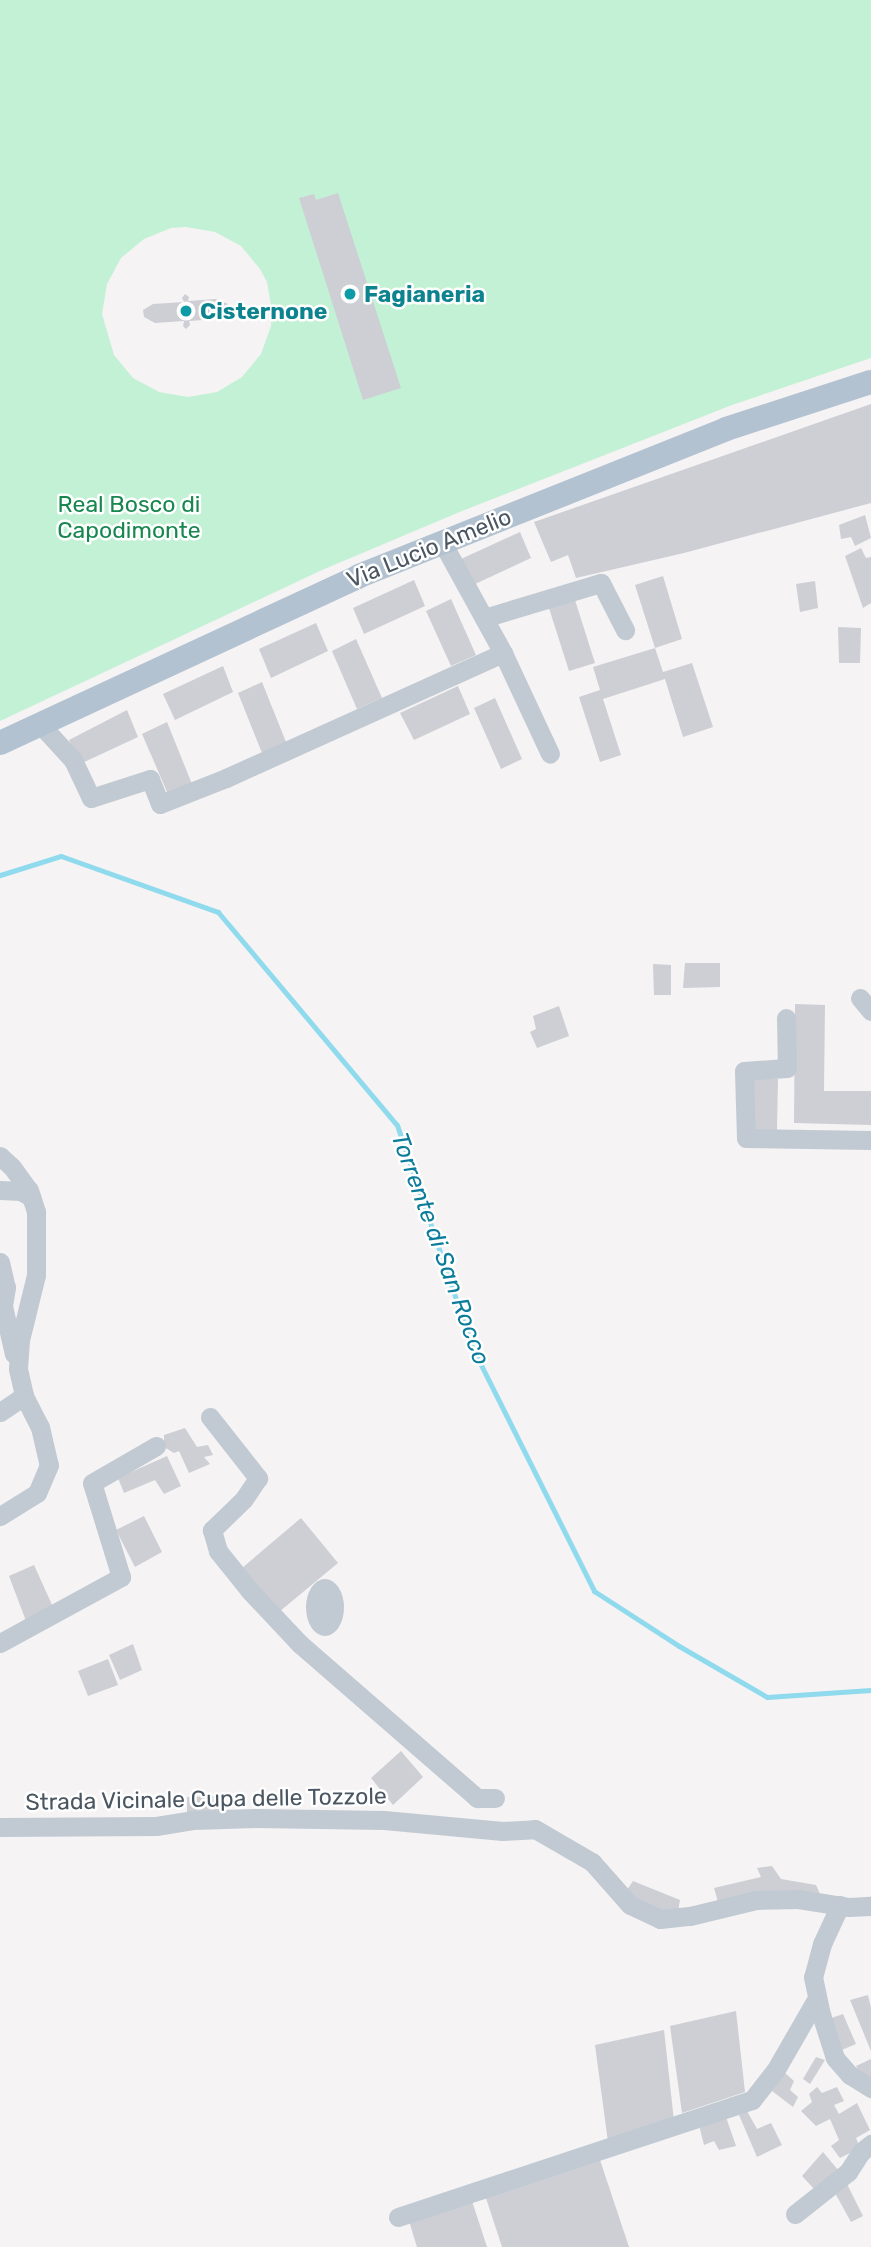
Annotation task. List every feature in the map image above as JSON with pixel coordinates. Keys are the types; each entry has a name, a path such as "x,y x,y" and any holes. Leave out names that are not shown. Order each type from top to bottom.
{"main road":[{"name":"Via Lucio Amelio","path":"0,743 240,628 442,542 726,429 871,382"}],"street":[{"path":"442,542 503,653 550,754"},
{"path":"484,618 601,583 625,630"},
{"path":"40,724 73,760 91,798 150,779 160,804 226,778 503,653"},
{"path":"786,1017 787,1068 744,1071 746,1138 871,1140"},
{"path":"0,1156 12,1167 31,1197 36,1212 36,1275 20,1340 18,1369"},
{"path":"0,1191 21,1191 31,1197"},
{"path":"0,1262 6,1287 3,1306 24,1396 40,1427 49,1465 37,1493 0,1516"},
{"path":"0,1412 24,1396"},
{"path":"210,1417 258,1478 244,1499 212,1530 218,1551 250,1591 300,1644 477,1798 495,1798"},
{"path":"0,1621 4,1641 121,1577 92,1483 156,1446"},
{"name":"Strada Vicinale Cupa delle Tozzole","path":"0,1827 156,1826 193,1820 255,1818 384,1820 502,1831 535,1829 593,1862 630,1905 660,1919 690,1916 756,1900 797,1899 871,1906"},
{"path":"840,1905 822,1944 813,1977 835,2058 850,2075 871,2088"},
{"path":"398,2217 752,2100 775,2071 817,1998"},
{"path":"795,2214 848,2172 861,2152 871,2144"}],"green space":[{"name":"Real Bosco di Capodimonte","path":"0,0 871,0 871,358 732,405 462,511 322,570 0,721","holes":["186,227 215,232 241,246 260,269 267,282 272,311 271,326 261,354 242,377 217,392 188,397 159,392 133,378 114,355 102,314 107,284 121,258 144,239 171,228"]}],"building":[{"name":"Fagianeria","path":"338,193 401,388 363,400 299,198 314,194 316,200"},
{"name":"Cisternone","path":"185,294 189,297 188,301 216,299 228,304 229,313 217,319 189,321 190,325 186,329 183,326 184,321 155,323 144,317 143,310 153,304 184,302 182,298"},
{"path":"871,404 871,503 684,553 576,578 568,555 551,562 534,522"},
{"path":"865,515 871,538 855,546 851,537 841,539 839,525"},
{"path":"520,532 531,558 473,585 461,559"},
{"path":"861,548 866,558 871,557 871,603 863,608 845,556"},
{"path":"663,576 682,639 655,648 635,585"},
{"path":"414,580 425,606 364,634 353,608"},
{"path":"815,581 818,608 800,612 796,584"},
{"path":"574,597 595,663 569,671 548,605"},
{"path":"451,599 476,655 451,666 426,611"},
{"path":"316,623 328,651 271,678 259,649"},
{"path":"838,627 861,628 860,663 839,663"},
{"path":"356,639 382,698 357,709 332,651"},
{"path":"655,648 663,672 692,663 713,727 683,737 665,679 603,699 621,755 600,762 579,697 600,690 593,667"},
{"path":"223,666 233,692 175,720 163,694"},
{"path":"262,682 286,742 262,753 238,693"},
{"path":"458,686 470,714 414,740 400,713"},
{"path":"495,698 522,759 501,769 474,708"},
{"path":"127,710 138,737 80,764 69,740"},
{"path":"167,722 192,784 168,794 142,734"},
{"path":"685,963 720,963 720,987 683,988"},
{"path":"653,964 671,965 671,995 654,995"},
{"path":"795,1004 825,1005 824,1091 871,1091 871,1125 794,1123"},
{"path":"559,1006 569,1036 537,1048 530,1032 536,1029 533,1016"},
{"path":"752,1079 778,1079 777,1130 751,1131"},
{"path":"185,1428 197,1447 208,1445 213,1455 204,1457 210,1464 189,1473 179,1451 174,1453 164,1447 164,1435"},
{"path":"167,1456 181,1486 164,1494 155,1480 124,1493 118,1478"},
{"path":"144,1516 162,1552 135,1567 116,1530"},
{"path":"301,1518 338,1563 279,1612 242,1568"},
{"path":"34,1565 53,1607 26,1621 9,1576"},
{"path":"133,1644 142,1670 120,1680 109,1655"},
{"path":"108,1659 118,1685 88,1696 78,1671"},
{"path":"401,1751 423,1777 393,1805 371,1778"},
{"path":"220,1796 223,1815 187,1817 187,1797"},
{"path":"772,1866 781,1879 816,1885 821,1896 718,1902 714,1888 761,1877 757,1868"},
{"path":"633,1881 680,1900 678,1911 660,1914 633,1899 627,1890"},
{"path":"868,1995 871,2008 871,2051 850,2000"},
{"path":"736,2011 745,2092 682,2113 670,2026"},
{"path":"843,2014 856,2044 837,2052 826,2020"},
{"path":"664,2030 674,2121 608,2142 595,2045"},
{"path":"816,2057 825,2060 810,2084 803,2079"},
{"path":"871,2059 871,2078 863,2080 856,2066"},
{"path":"784,2072 794,2081 790,2090 798,2097 793,2107 772,2091"},
{"path":"817,2087 822,2093 837,2087 844,2101 834,2105 839,2114 857,2103 870,2130 856,2138 860,2148 840,2158 831,2146 839,2140 830,2119 816,2126 801,2111 812,2102 809,2094"},
{"path":"747,2111 757,2129 771,2123 782,2145 757,2157 739,2115"},
{"path":"726,2117 736,2146 719,2150 714,2141 704,2145 699,2125"},
{"path":"823,2152 838,2170 816,2191 802,2176"},
{"path":"599,2157 629,2247 502,2247 485,2195"},
{"path":"847,2184 863,2216 851,2222 835,2193"},
{"path":"472,2201 487,2247 417,2247 409,2221"}],"waterway":[{"name":"Torrente di San Rocco","path":"0,875 61,856 218,912 397,1125 473,1349 594,1591 679,1646 767,1697 871,1690"}],"place":[{"name":"Fagianeria","path":"350,294"},
{"name":"Cisternone","path":"186,311"}]}
